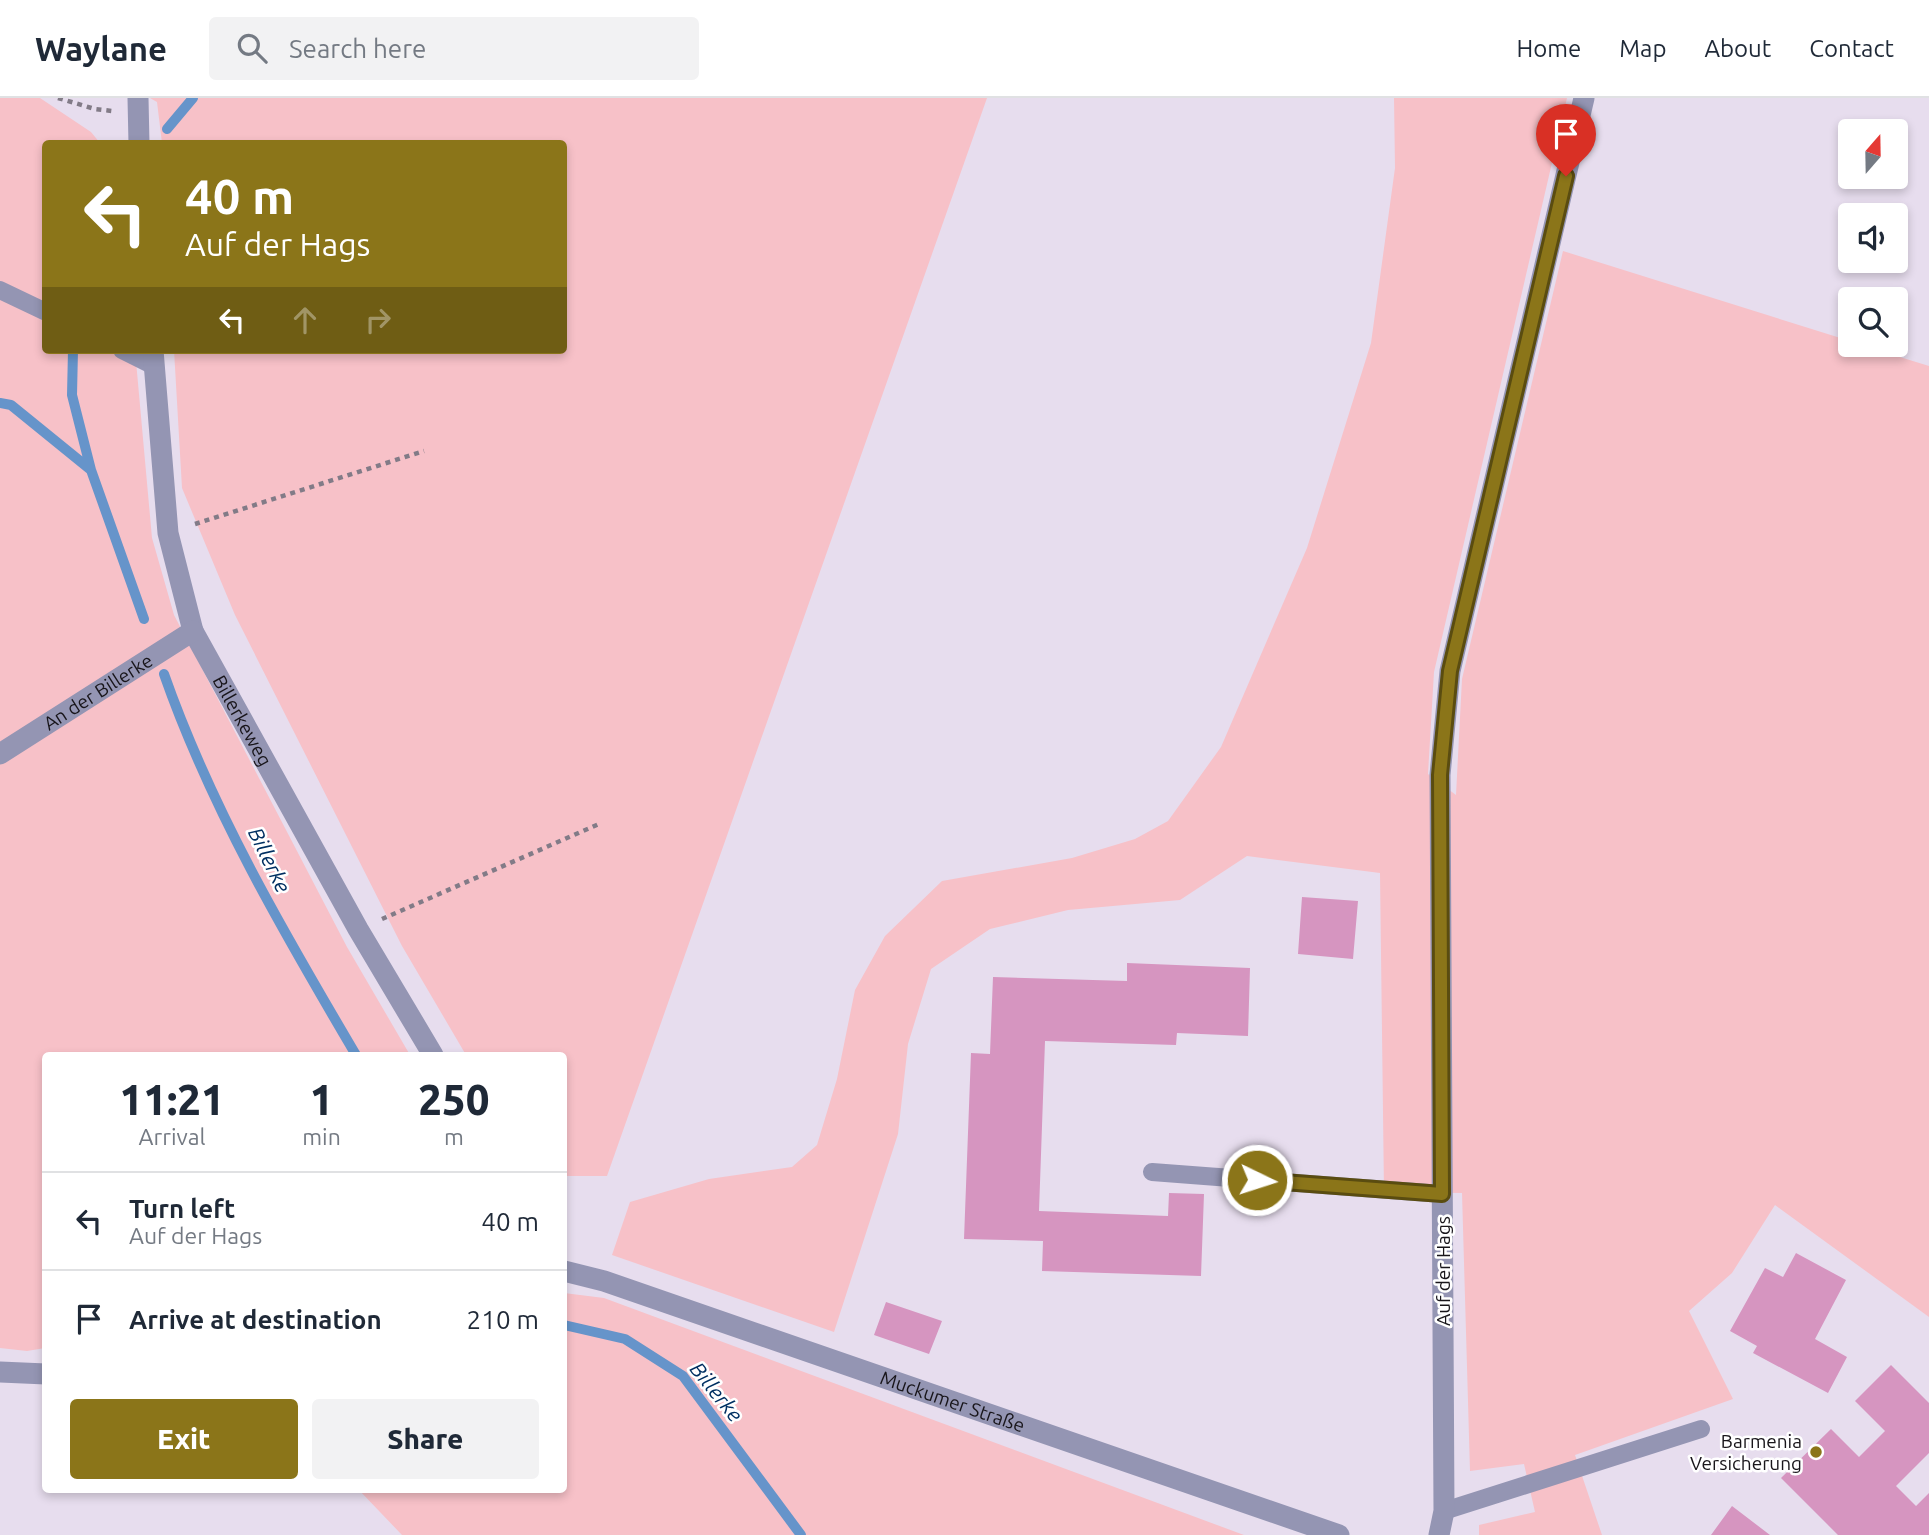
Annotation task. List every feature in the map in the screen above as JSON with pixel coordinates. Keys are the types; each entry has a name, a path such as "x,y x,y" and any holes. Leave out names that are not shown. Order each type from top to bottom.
{"street":[{"name":"Auf der Hags","path":"1439,1535 1444,1511 1440,775 1450,671 1584,98"},
{"path":"138,106 139,140"},
{"name":"Billerkeweg","path":"153,358 168,533 193,631 358,929 431,1052"},
{"name":"An der Billerke","path":"0,754 193,631"},
{"name":"Muckumer Straße","path":"567,1272 604,1281 1339,1535"},
{"path":"0,1372 42,1374"}],"lane":[{"path":"0,290 42,310"},
{"path":"1152,1172 1442,1194"},
{"path":"1444,1511 1700,1429"}],"path":[{"path":"58,98 95,109 138,106"},
{"path":"168,533 424,451"},
{"path":"358,929 599,824"}],"shaded area":[{"path":"0,98 40,98 91,132 98,140 42,140 42,354 135,354 152,538 174,615 347,947 408,1052 42,1052 42,1348 27,1351 0,1348"},
{"path":"150,98 987,98 607,1176 567,1176 567,1052 464,1052 402,946 235,615 182,488 174,354 567,354 567,140 162,140 157,102"},
{"path":"1394,98 1567,98 1434,672 1428,774 1456,795 1462,679 1563,251 1838,337 1838,357 1900,357 1929,366 1929,1317 1775,1205 1732,1273 1689,1311 1733,1399 1575,1455 1602,1535 1479,1535 1479,1525 1535,1512 1524,1464 1470,1471 1462,1193 1384,1192 1380,873 1247,856 1180,900 1068,910 990,929 931,969 908,1044 898,1134 834,1332 612,1255 630,1202 709,1179 792,1167 817,1145 837,1079 855,990 885,936 942,881 1072,858 1135,839 1168,821 1221,747 1307,548 1371,343 1395,168"},
{"path":"567,1293 604,1298 1244,1535 402,1535 362,1493 567,1493"}],"building":[{"path":"1302,897 1358,901 1353,959 1298,954"},
{"path":"1127,963 1250,968 1248,1036 1177,1033 1176,1045 1045,1041 1039,1211 1168,1216 1169,1193 1204,1194 1201,1276 1042,1271 1043,1241 964,1239 971,1053 990,1054 993,977 1127,981"},
{"path":"1796,1253 1846,1280 1815,1339 1847,1357 1828,1393 1753,1353 1757,1346 1730,1331 1765,1268 1783,1277"},
{"path":"886,1302 942,1321 929,1354 874,1335"},
{"path":"1891,1365 1929,1403 1929,1453 1896,1486 1916,1506 1929,1493 1929,1535 1838,1535 1781,1478 1831,1429 1859,1457 1885,1431 1855,1401"},
{"path":"1732,1506 1770,1535 1711,1535"}],"waterway":[{"name":"Billerke","path":"167,129 193,98"},
{"name":"Billerke","path":"73,354 72,395 91,470"},
{"name":"Billerke","path":"0,403 11,405 91,470 144,619"},
{"name":"Billerke","path":"164,674 226,821 302,963 354,1052"},
{"name":"Billerke","path":"567,1326 625,1339 683,1376 801,1535"}],"place":[{"name":"Barmenia Versicherung","path":"1816,1452"}],"route":[{"path":"1257,1180 1442,1194 1440,775 1450,671 1566,176"}]}
